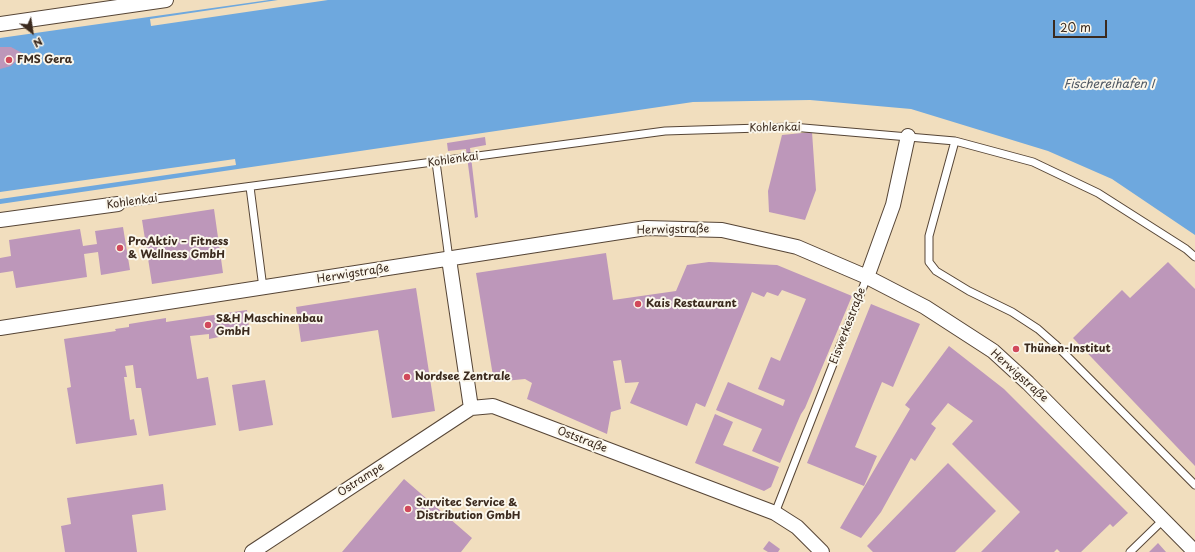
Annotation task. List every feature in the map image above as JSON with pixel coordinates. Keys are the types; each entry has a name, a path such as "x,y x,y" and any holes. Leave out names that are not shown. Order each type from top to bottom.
{"street":[{"path":"0,24 166,0"},
{"name":"Eiswerkestraße","path":"867,276 893,205 908,136"},
{"name":"Kohlenkai","path":"0,220 118,204"},
{"name":"Herwigstraße","path":"0,328 646,228 722,230 797,247 867,276 925,307 1000,357 1028,383 1195,552"},
{"path":"449,259 471,408"},
{"name":"Oststraße","path":"471,408 493,406 775,513 797,527 822,552"},
{"name":"Ostrampe","path":"252,552 471,408"}],"lane":[{"name":"Kohlenkai","path":"118,204 665,131 792,126 954,141 1033,162 1098,193 1186,249 1195,257"},
{"path":"954,141 929,236 928,262 936,271 969,292 1012,312 1044,334 1195,485"},
{"path":"436,162 449,259"},
{"path":"250,187 263,288"},
{"name":"Eiswerkestraße","path":"775,513 867,276"},
{"path":"1130,552 1163,520"}],"water":[{"name":"Fischereihafen I","path":"269,0 1195,0 1195,235 1112,179 1048,151 911,109 810,100 693,102 0,204 0,38"}],"pier":[{"path":"278,0 328,0 151,26 150,19"},
{"path":"235,159 236,165 0,199 0,192"}],"building":[{"name":"FMS Gera","path":"0,47 11,47 24,54 11,66 0,69"},
{"path":"812,132 816,190 805,220 769,212 768,191 782,135"},
{"path":"485,137 486,145 470,148 478,217 475,218 466,149 448,151 447,143"},
{"path":"214,209 223,273 152,284 142,220"},
{"path":"123,227 130,270 101,275 98,252 84,254 87,277 16,288 13,271 0,273 0,258 11,256 9,240 80,229 83,246 97,244 95,231"},
{"path":"606,253 613,300 676,291 687,265 709,262 777,265 852,296 780,463 752,451 762,429 716,410 728,382 783,406 785,400 758,389 771,357 780,361 806,299 782,290 778,296 767,292 764,297 752,292 705,407 696,403 687,426 630,403 639,382 625,383 621,360 613,361 621,409 611,412 607,434 527,399 532,383 525,379 494,382 476,273"},
{"path":"1168,262 1195,289 1195,466 1073,338 1122,290 1130,298"},
{"name":"Nordsee Zentrale","path":"416,288 435,411 392,418 378,330 301,342 296,307"},
{"path":"871,304 920,324 893,387 882,382 855,447 877,456 864,486 807,463"},
{"path":"247,310 249,328 223,332 224,336 209,339 209,334 190,336 197,379 208,377 216,425 149,436 141,388 136,388 133,365 125,366 127,377 124,377 130,420 134,419 137,435 76,444 67,388 71,387 64,339 116,331 115,329 129,327 129,324 166,318 166,322"},
{"path":"949,346 1004,389 1128,513 1113,527 1110,524 1081,552 1060,552 1057,549 1054,552 981,552 1020,512 952,444 973,421 948,403 931,424 936,428 915,461 911,458 881,512 861,538 840,528 910,409 905,405"},
{"path":"265,380 273,425 239,431 232,385"},
{"path":"715,414 733,422 723,445 779,467 771,487 764,491 695,463"},
{"path":"948,463 996,511 955,552 873,552 867,546"},
{"name":"Survitec Service & Distribution GmbH","path":"404,479 472,538 461,552 342,552"},
{"path":"163,484 166,510 132,515 137,552 65,552 61,526 71,524 67,498"},
{"path":"769,541 780,549 778,552 768,552 763,549"},
{"path":"1158,543 1166,552 1149,552"}],"place":[{"name":"FMS Gera","path":"9,60"},
{"name":"ProAktiv – Fitness & Wellness GmbH","path":"120,248"},
{"name":"Kais Restaurant","path":"638,304"},
{"name":"S&H Maschinenbau GmbH","path":"208,325"},
{"name":"Thünen-Institut","path":"1016,349"},
{"name":"Nordsee Zentrale","path":"407,377"},
{"name":"Survitec Service & Distribution GmbH","path":"408,509"}]}
